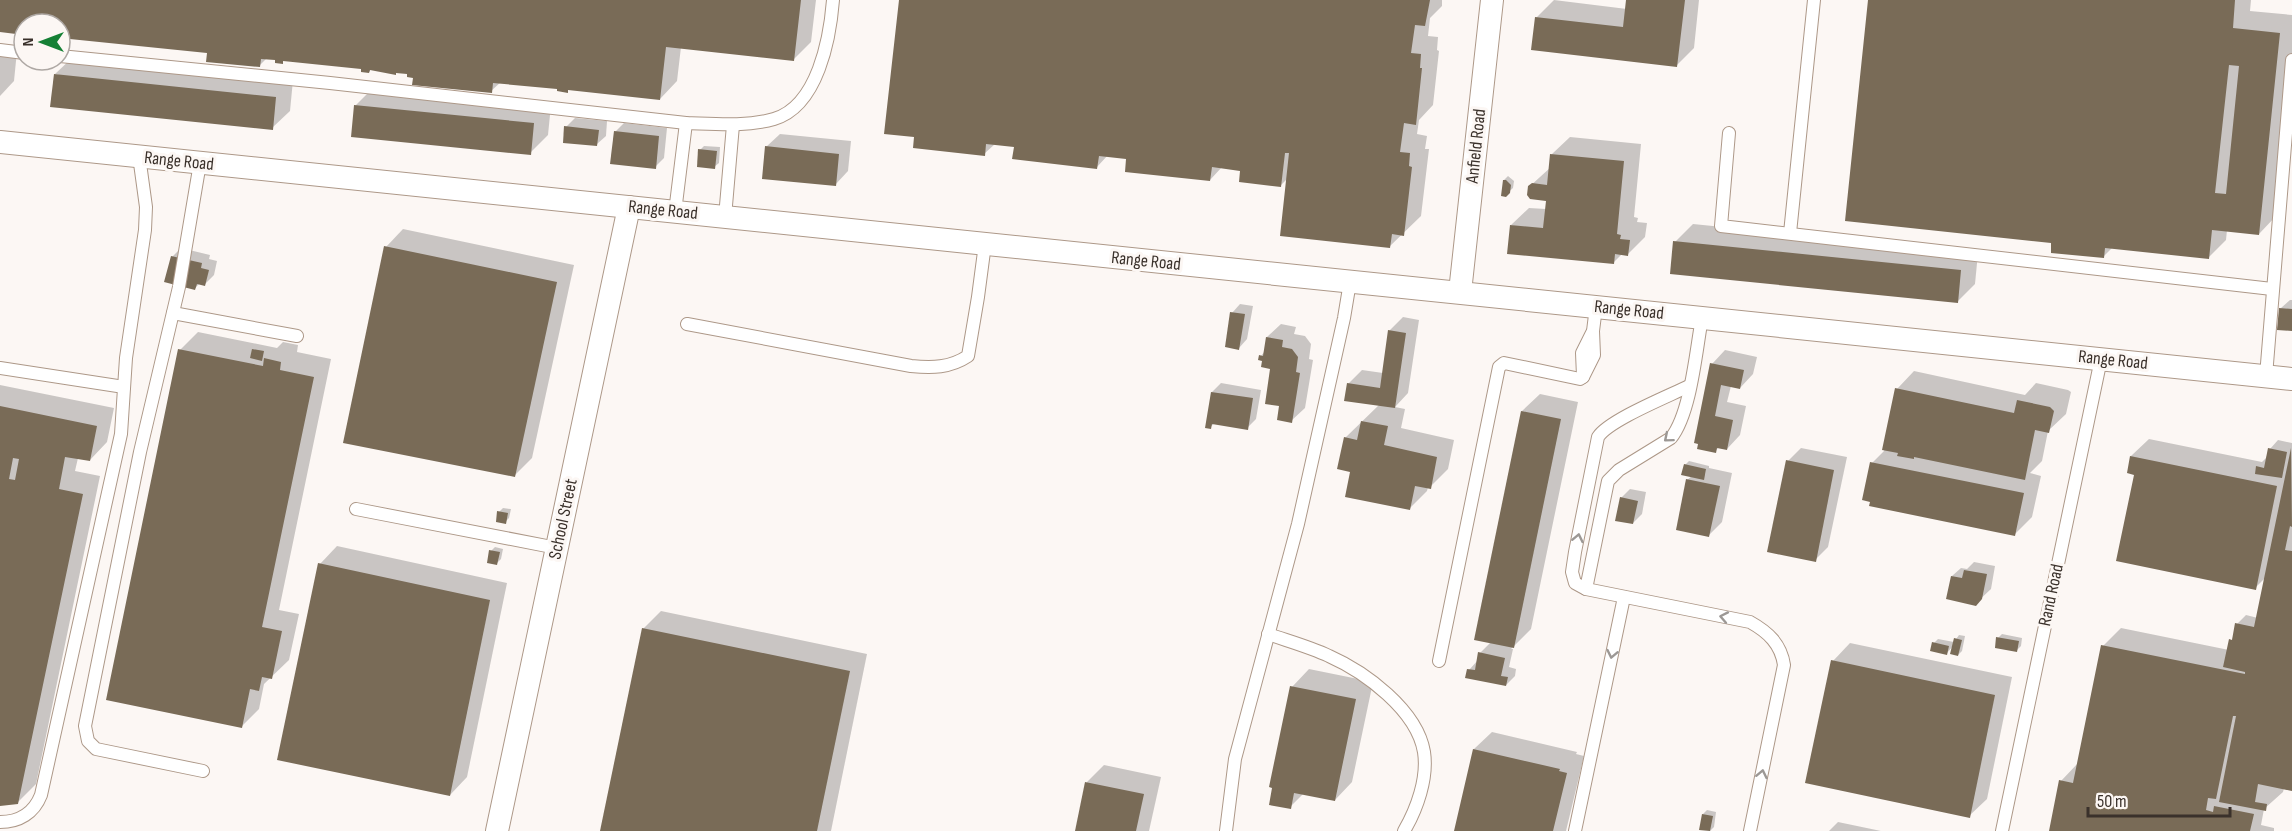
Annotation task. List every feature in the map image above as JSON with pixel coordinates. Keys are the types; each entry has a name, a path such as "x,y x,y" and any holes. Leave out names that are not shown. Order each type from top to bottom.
{"street":[{"name":"Anfield Road","path":"1460,292 1492,0"},
{"name":"Range Road","path":"0,142 2292,379"},
{"name":"School Street","path":"497,831 630,207"}],"lane":[{"path":"72,57 330,82 686,123 733,125 776,118 793,110 807,92 819,69 831,26 833,0"},
{"path":"1790,233 1814,0"},
{"path":"2266,376 2292,60"},
{"path":"675,212 686,123"},
{"path":"725,217 733,125"},
{"path":"1729,133 1720,226 2272,289"},
{"path":"0,822 16,820 27,814 34,809 41,795 121,435 131,316 145,230 146,207 138,156"},
{"path":"200,163 173,313 140,452 85,726 88,741 96,750 203,771"},
{"path":"687,324 911,366 928,368 957,363 968,356 985,244"},
{"path":"1226,831 1235,759 1298,524 1350,282"},
{"path":"1439,661 1498,367 1504,363 1580,379 1583,377 1582,353 1593,331 1596,307"},
{"path":"173,313 297,336"},
{"path":"1586,589 1608,481 1619,470 1671,438 1680,423 1702,318"},
{"name":"Rand Road","path":"2002,831 2100,359"},
{"path":"0,368 124,387"},
{"path":"1689,386 1614,423 1601,432 1598,437 1572,572 1575,583 1586,589 1750,622 1764,630 1782,652 1784,665 1750,831"},
{"path":"356,509 557,549"},
{"path":"1575,831 1624,597"},
{"path":"1268,634 1330,656 1361,674 1395,700 1415,728 1424,752 1422,784 1414,813 1404,831"}],"building":[{"path":"0,0 801,0 794,61 666,47 660,100 568,90 568,93 557,91 557,89 493,83 492,93 412,85 413,78 407,77 407,74 396,73 396,75 370,70 369,73 361,72 361,69 283,61 283,64 275,63 275,60 261,59 260,67 206,62 207,53 72,39 72,12 12,12 12,34 0,32"},
{"path":"899,0 1430,0 1425,26 1415,25 1411,53 1421,54 1420,68 1422,68 1416,125 1404,123 1400,152 1410,153 1409,166 1412,167 1404,236 1392,234 1390,248 1280,236 1289,153 1285,153 1281,187 1239,182 1240,171 1212,167 1210,181 1125,172 1126,159 1099,156 1097,169 1012,159 1014,147 986,144 985,156 913,148 914,137 884,134"},
{"path":"1626,0 1685,0 1677,67 1531,50 1535,17 1623,27"},
{"path":"1868,0 2235,0 2233,28 2280,33 2259,235 2212,230 2209,259 2105,248 2104,258 2051,253 2051,243 1845,221","holes":["2229,65 2239,66 2226,194 2215,193"]},
{"path":"54,74 276,97 273,130 50,107"},
{"path":"354,105 534,123 531,155 351,137"},
{"path":"564,126 599,130 597,146 563,143"},
{"path":"614,131 659,136 656,169 610,164"},
{"path":"765,146 839,154 836,186 762,179"},
{"path":"698,149 717,151 715,169 697,167"},
{"path":"1550,154 1624,161 1617,234 1621,235 1620,239 1630,240 1628,256 1615,254 1614,264 1507,254 1510,225 1543,228 1546,201 1530,199 1527,195 1528,186 1532,183 1547,185"},
{"path":"1503,180 1511,185 1510,193 1506,197 1501,196"},
{"path":"1673,241 1961,270 1958,303 1670,274"},
{"path":"384,246 557,282 515,477 343,443"},
{"path":"171,256 202,263 201,268 209,270 205,286 197,284 195,290 164,282"},
{"path":"2279,308 2292,309 2292,331 2277,330"},
{"path":"1230,312 1245,314 1239,350 1225,347"},
{"path":"1388,330 1406,333 1395,408 1344,401 1347,383 1380,388"},
{"path":"1266,337 1283,340 1282,347 1292,349 1298,357 1296,372 1300,373 1292,423 1277,420 1279,406 1265,404 1270,369 1261,367 1262,361 1258,360 1259,355 1263,356"},
{"path":"178,349 263,366 264,358 281,362 280,370 314,377 262,627 282,631 272,679 262,677 259,691 250,689 242,728 106,700"},
{"path":"252,349 264,351 262,361 250,358"},
{"path":"1710,363 1744,370 1740,389 1721,385 1715,416 1733,420 1727,450 1717,448 1716,453 1697,449 1698,444 1694,443"},
{"path":"1895,388 2014,413 2017,400 2050,407 2054,411 2049,433 2035,430 2025,480 1914,457 1914,459 1897,456 1898,453 1882,450"},
{"path":"1211,392 1253,398 1248,430 1212,424 1211,429 1205,428"},
{"path":"0,406 97,426 90,461 65,457 59,489 83,494 18,804 0,806","holes":["13,458 19,459 15,480 9,479"]},
{"path":"1521,411 1561,419 1514,648 1474,640"},
{"path":"1361,421 1388,426 1384,445 1437,457 1431,489 1415,486 1410,510 1345,497 1350,472 1337,469 1344,437 1357,440"},
{"path":"2268,448 2287,452 2282,478 2255,474 2256,466 2264,468"},
{"path":"2291,448 2292,527 2290,526 2285,550 2292,551 2292,791 2258,784 2255,802 2267,804 2266,811 2219,802 2236,716 2233,716 2216,799 2208,798 2206,810 2213,812 2214,806 2254,814 2250,831 2049,831 2059,780 2073,783 2101,645 2245,674 2245,672 2223,667 2235,623 2254,627"},
{"path":"2130,456 2277,486 2256,590 2116,561 2134,475 2127,473"},
{"path":"1786,460 1834,470 1816,562 1767,552"},
{"path":"1870,462 2024,493 2015,536 1869,506 1870,502 1862,500"},
{"path":"1684,464 1706,469 1704,480 1681,475"},
{"path":"1686,479 1720,486 1709,537 1676,530"},
{"path":"1620,497 1638,501 1633,524 1615,521"},
{"path":"497,511 508,513 506,524 496,522"},
{"path":"489,550 500,552 497,565 487,563"},
{"path":"318,563 490,600 450,796 277,760"},
{"path":"1964,570 1987,574 1982,599 1976,606 1946,599 1951,576 1962,578"},
{"path":"642,628 850,671 817,831 600,831"},
{"path":"1996,637 2019,641 2017,652 1995,648"},
{"path":"1954,638 1962,640 1958,656 1950,654"},
{"path":"1932,642 1949,646 1947,655 1930,651"},
{"path":"1478,652 1505,658 1501,676 1508,677 1506,686 1465,678 1467,669 1475,670"},
{"path":"1831,660 1995,695 1970,818 1805,783"},
{"path":"1290,686 1356,699 1335,801 1294,793 1291,809 1269,805 1272,788 1269,787"},
{"path":"1473,749 1560,769 1559,771 1567,773 1553,831 1454,831"},
{"path":"1085,782 1144,794 1136,831 1075,831"},
{"path":"1702,814 1713,816 1710,831 1699,830"}]}
